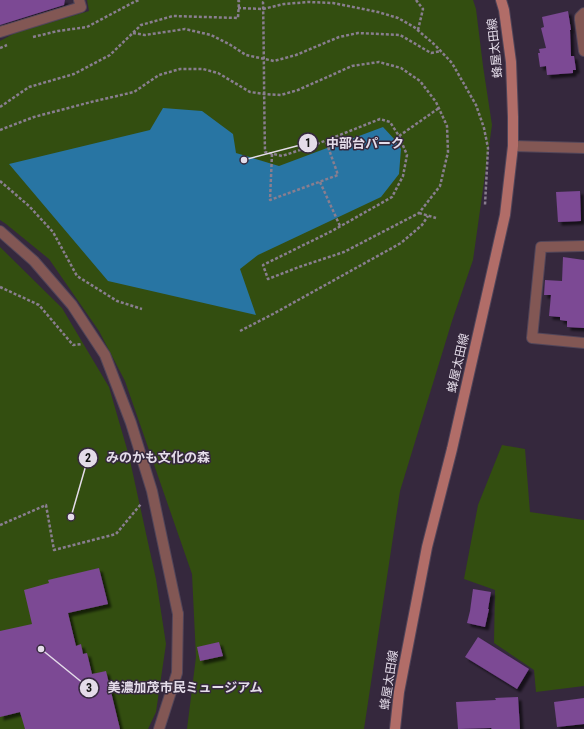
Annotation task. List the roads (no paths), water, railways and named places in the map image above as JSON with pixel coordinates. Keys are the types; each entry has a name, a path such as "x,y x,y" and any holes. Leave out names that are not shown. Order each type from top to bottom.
{"main road":[{"name":"蜂屋太田線","path":"395,729 399,692 427,547 452,449 505,215 513,146 513,117 510,62 504,10 501,0"}],"street":[{"path":"0,32 81,7 79,0"},
{"path":"584,14 580,17 580,20 584,51"},
{"path":"513,146 584,148"},
{"path":"0,231 34,261 63,294 105,355 128,416 152,491 178,614 177,673 159,729"},
{"path":"584,246 541,247 532,338 584,343"}],"water":[{"path":"163,108 202,111 233,134 236,153 279,166 383,127 401,149 399,174 381,197 258,255 240,269 256,315 108,281 9,164 150,130"}],"place":[{"name":"中部台パーク","path":"244,160"},
{"name":"みのかも文化の森","path":"71,517"},
{"name":"美濃加茂市民ミュージアム","path":"41,649"}]}
